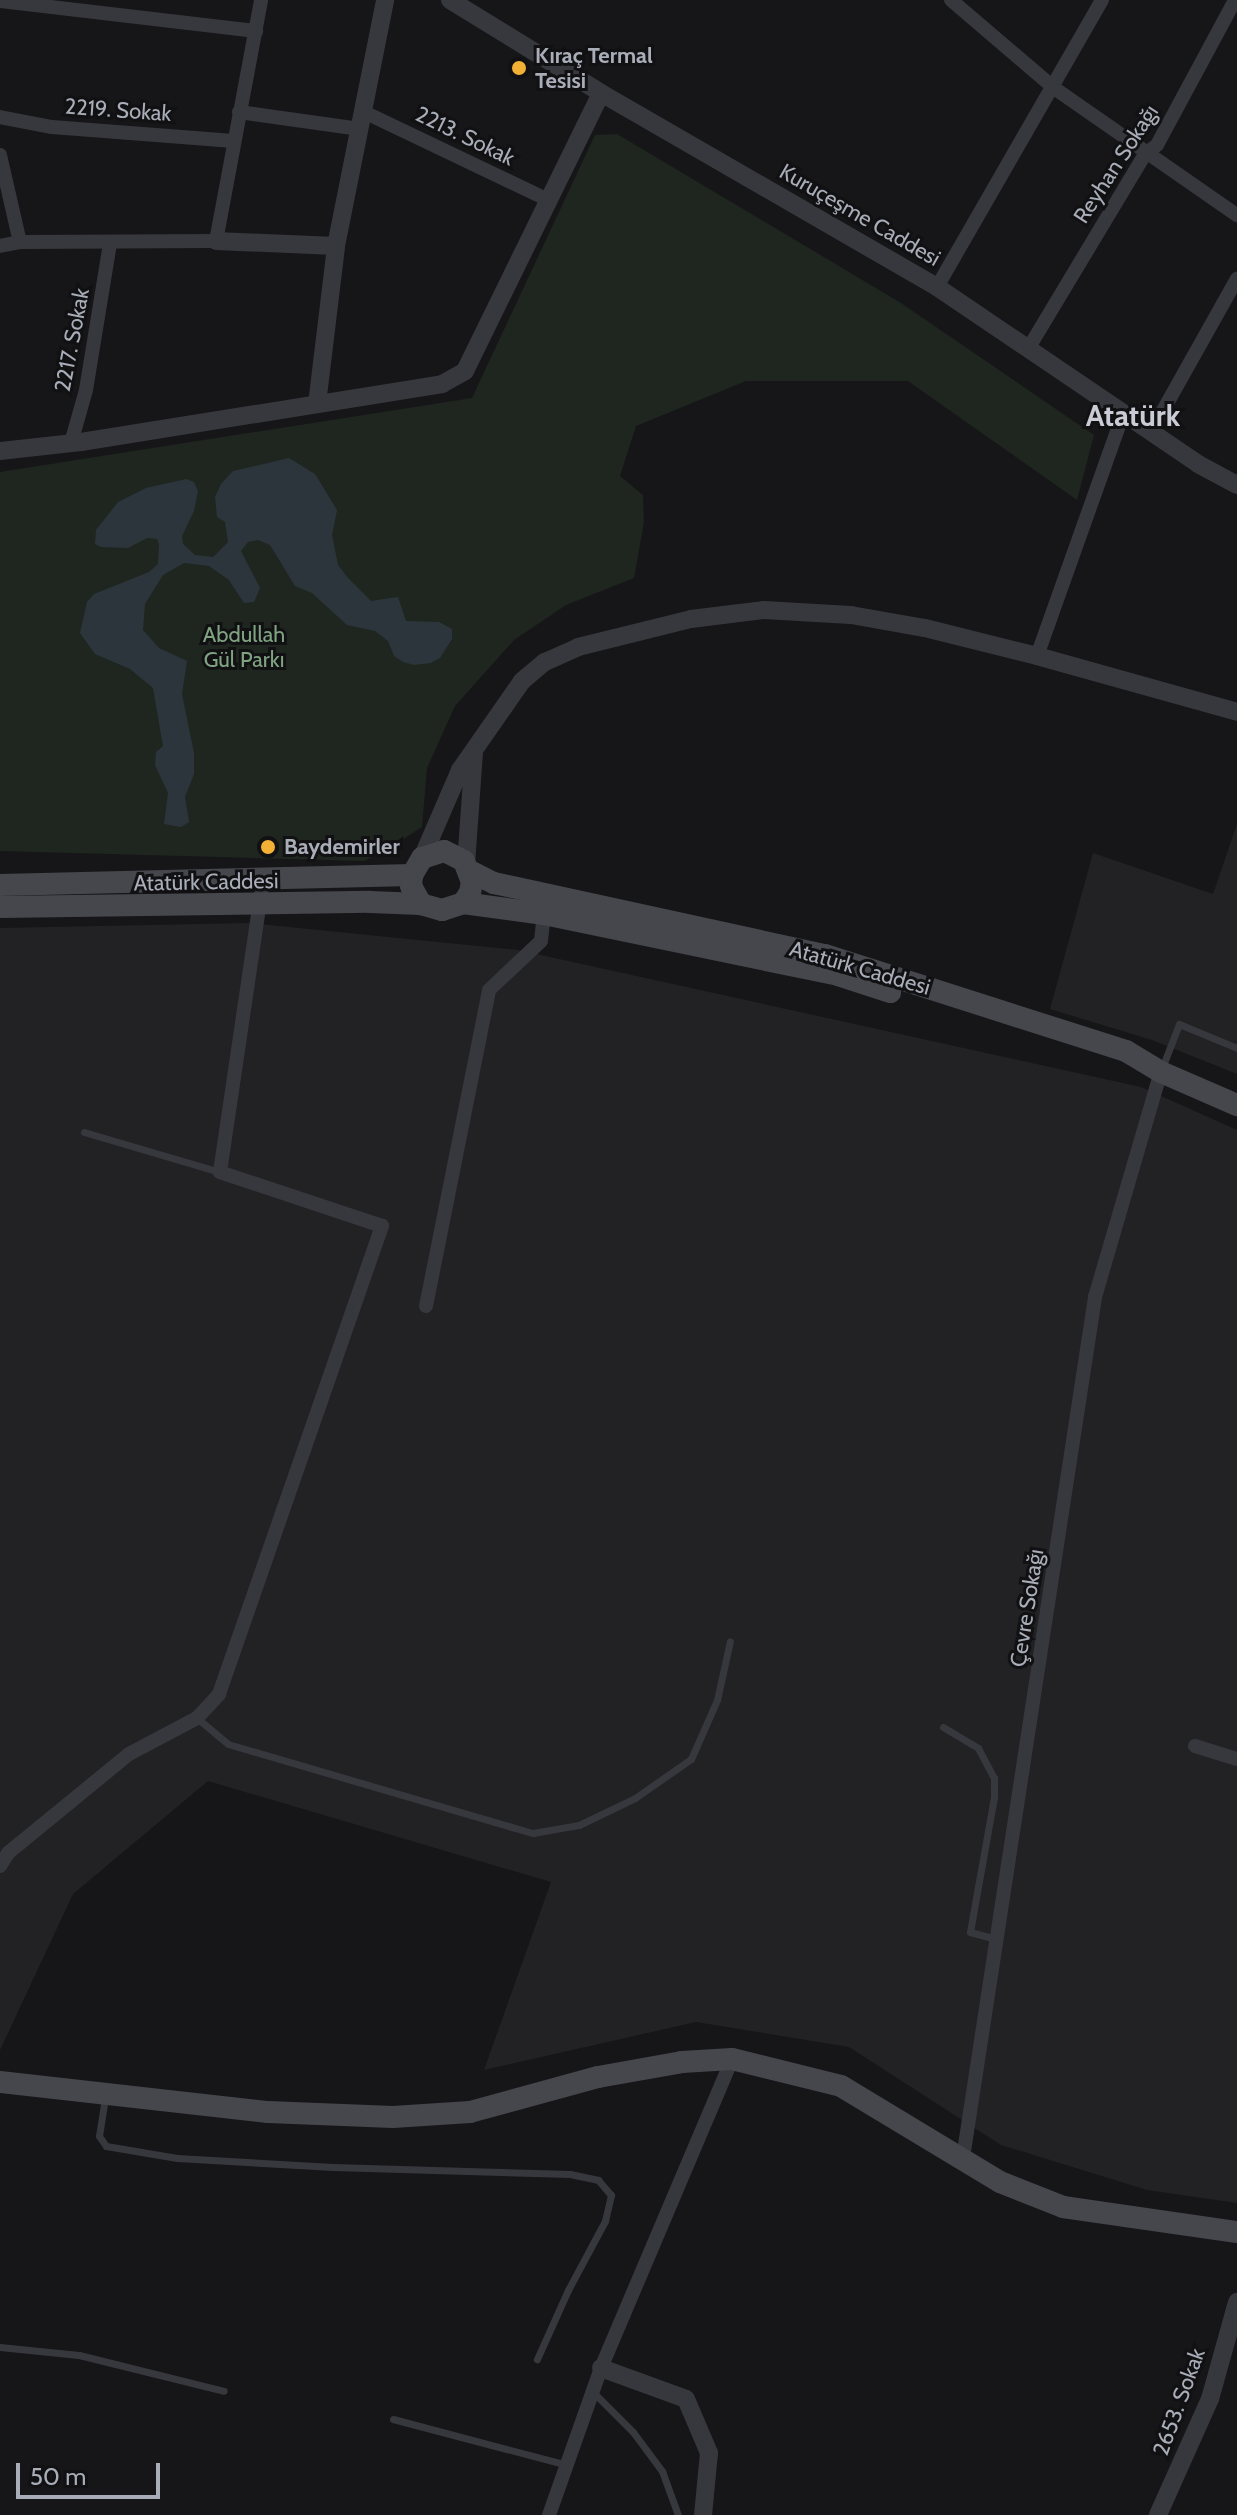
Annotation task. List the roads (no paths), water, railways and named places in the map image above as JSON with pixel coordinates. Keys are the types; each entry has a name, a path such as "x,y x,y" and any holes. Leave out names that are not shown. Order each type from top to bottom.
{"main road":[{"path":"421,904 411,886 417,867 444,851 455,854 468,868 472,882 463,903"},
{"name":"Atatürk Caddesi","path":"0,885 263,882 417,867"},
{"name":"Atatürk Caddesi","path":"468,868 494,883 825,955 1126,1051 1160,1071 1237,1105"},
{"path":"0,907 421,904 442,910 463,903 544,914 838,975 1120,1063 1160,1071"},
{"path":"0,2082 268,2112 393,2117 470,2112 598,2077 682,2062 732,2059 841,2086 1000,2182 1063,2207 1237,2232"}],"street":[{"path":"216,241 261,0"},
{"path":"317,404 336,246 385,0"},
{"name":"Kuruçeşme Caddesi","path":"450,0 601,93 937,287 1123,414 1237,485"},
{"path":"937,287 1102,0"},
{"name":"Reyhan Sokağı","path":"1028,349 1145,154 1157,145 1235,0"},
{"path":"0,1 256,31"},
{"path":"957,2 1054,88 1237,215"},
{"path":"0,451 71,443 442,384 465,371 546,199 601,93"},
{"name":"2213. Sokak","path":"239,112 362,121 546,199"},
{"name":"2219. Sokak","path":"0,117 52,127 233,141"},
{"path":"0,155 20,242"},
{"path":"0,246 20,242 216,241 336,246"},
{"name":"2217. Sokak","path":"71,443 86,390 110,243"},
{"path":"1151,432 1237,279"},
{"path":"1037,656 1123,414"},
{"path":"417,867 460,770 498,710 522,681 545,662 578,647 691,619 764,610 851,615 925,628 1037,656 1237,712"},
{"path":"468,868 474,749"},
{"path":"0,1866 8,1853 129,1754 197,1718 219,1694 382,1226 220,1172 263,882"},
{"path":"426,1306 489,990 541,941 544,914"},
{"name":"Çevre Sokağı","path":"963,2158 1095,1297 1160,1071"},
{"path":"1195,1746 1237,1759"},
{"path":"549,2515 601,2368 732,2059"},
{"name":"2653. Sokak","path":"1158,2515 1210,2399 1237,2302"},
{"path":"601,2368 686,2399 709,2453 703,2515"}],"lane":[{"path":"1160,1071 1179,1024 1237,1048"},
{"path":"84,1132 220,1172"},
{"path":"197,1718 228,1744 533,1833 579,1825 635,1798 691,1759 717,1700 730,1641"},
{"path":"943,1727 978,1748 994,1778 994,1797 970,1932 997,1939"},
{"path":"105,2095 99,2136 106,2146 177,2158 333,2167 570,2174 598,2180 611,2195 605,2221 537,2359"},
{"path":"0,2347 79,2355 224,2391"},
{"path":"592,2391 633,2432 662,2471 678,2515"},
{"path":"393,2419 567,2465"}],"place":[{"name":"Kıraç Termal Tesisi","path":"519,68"},
{"name":"Baydemirler","path":"268,847"}],"district":[{"name":"Atatürk","path":"1133,416"}],"park label":[{"name":"Abdullah Gül Parkı","path":"244,646"}]}
